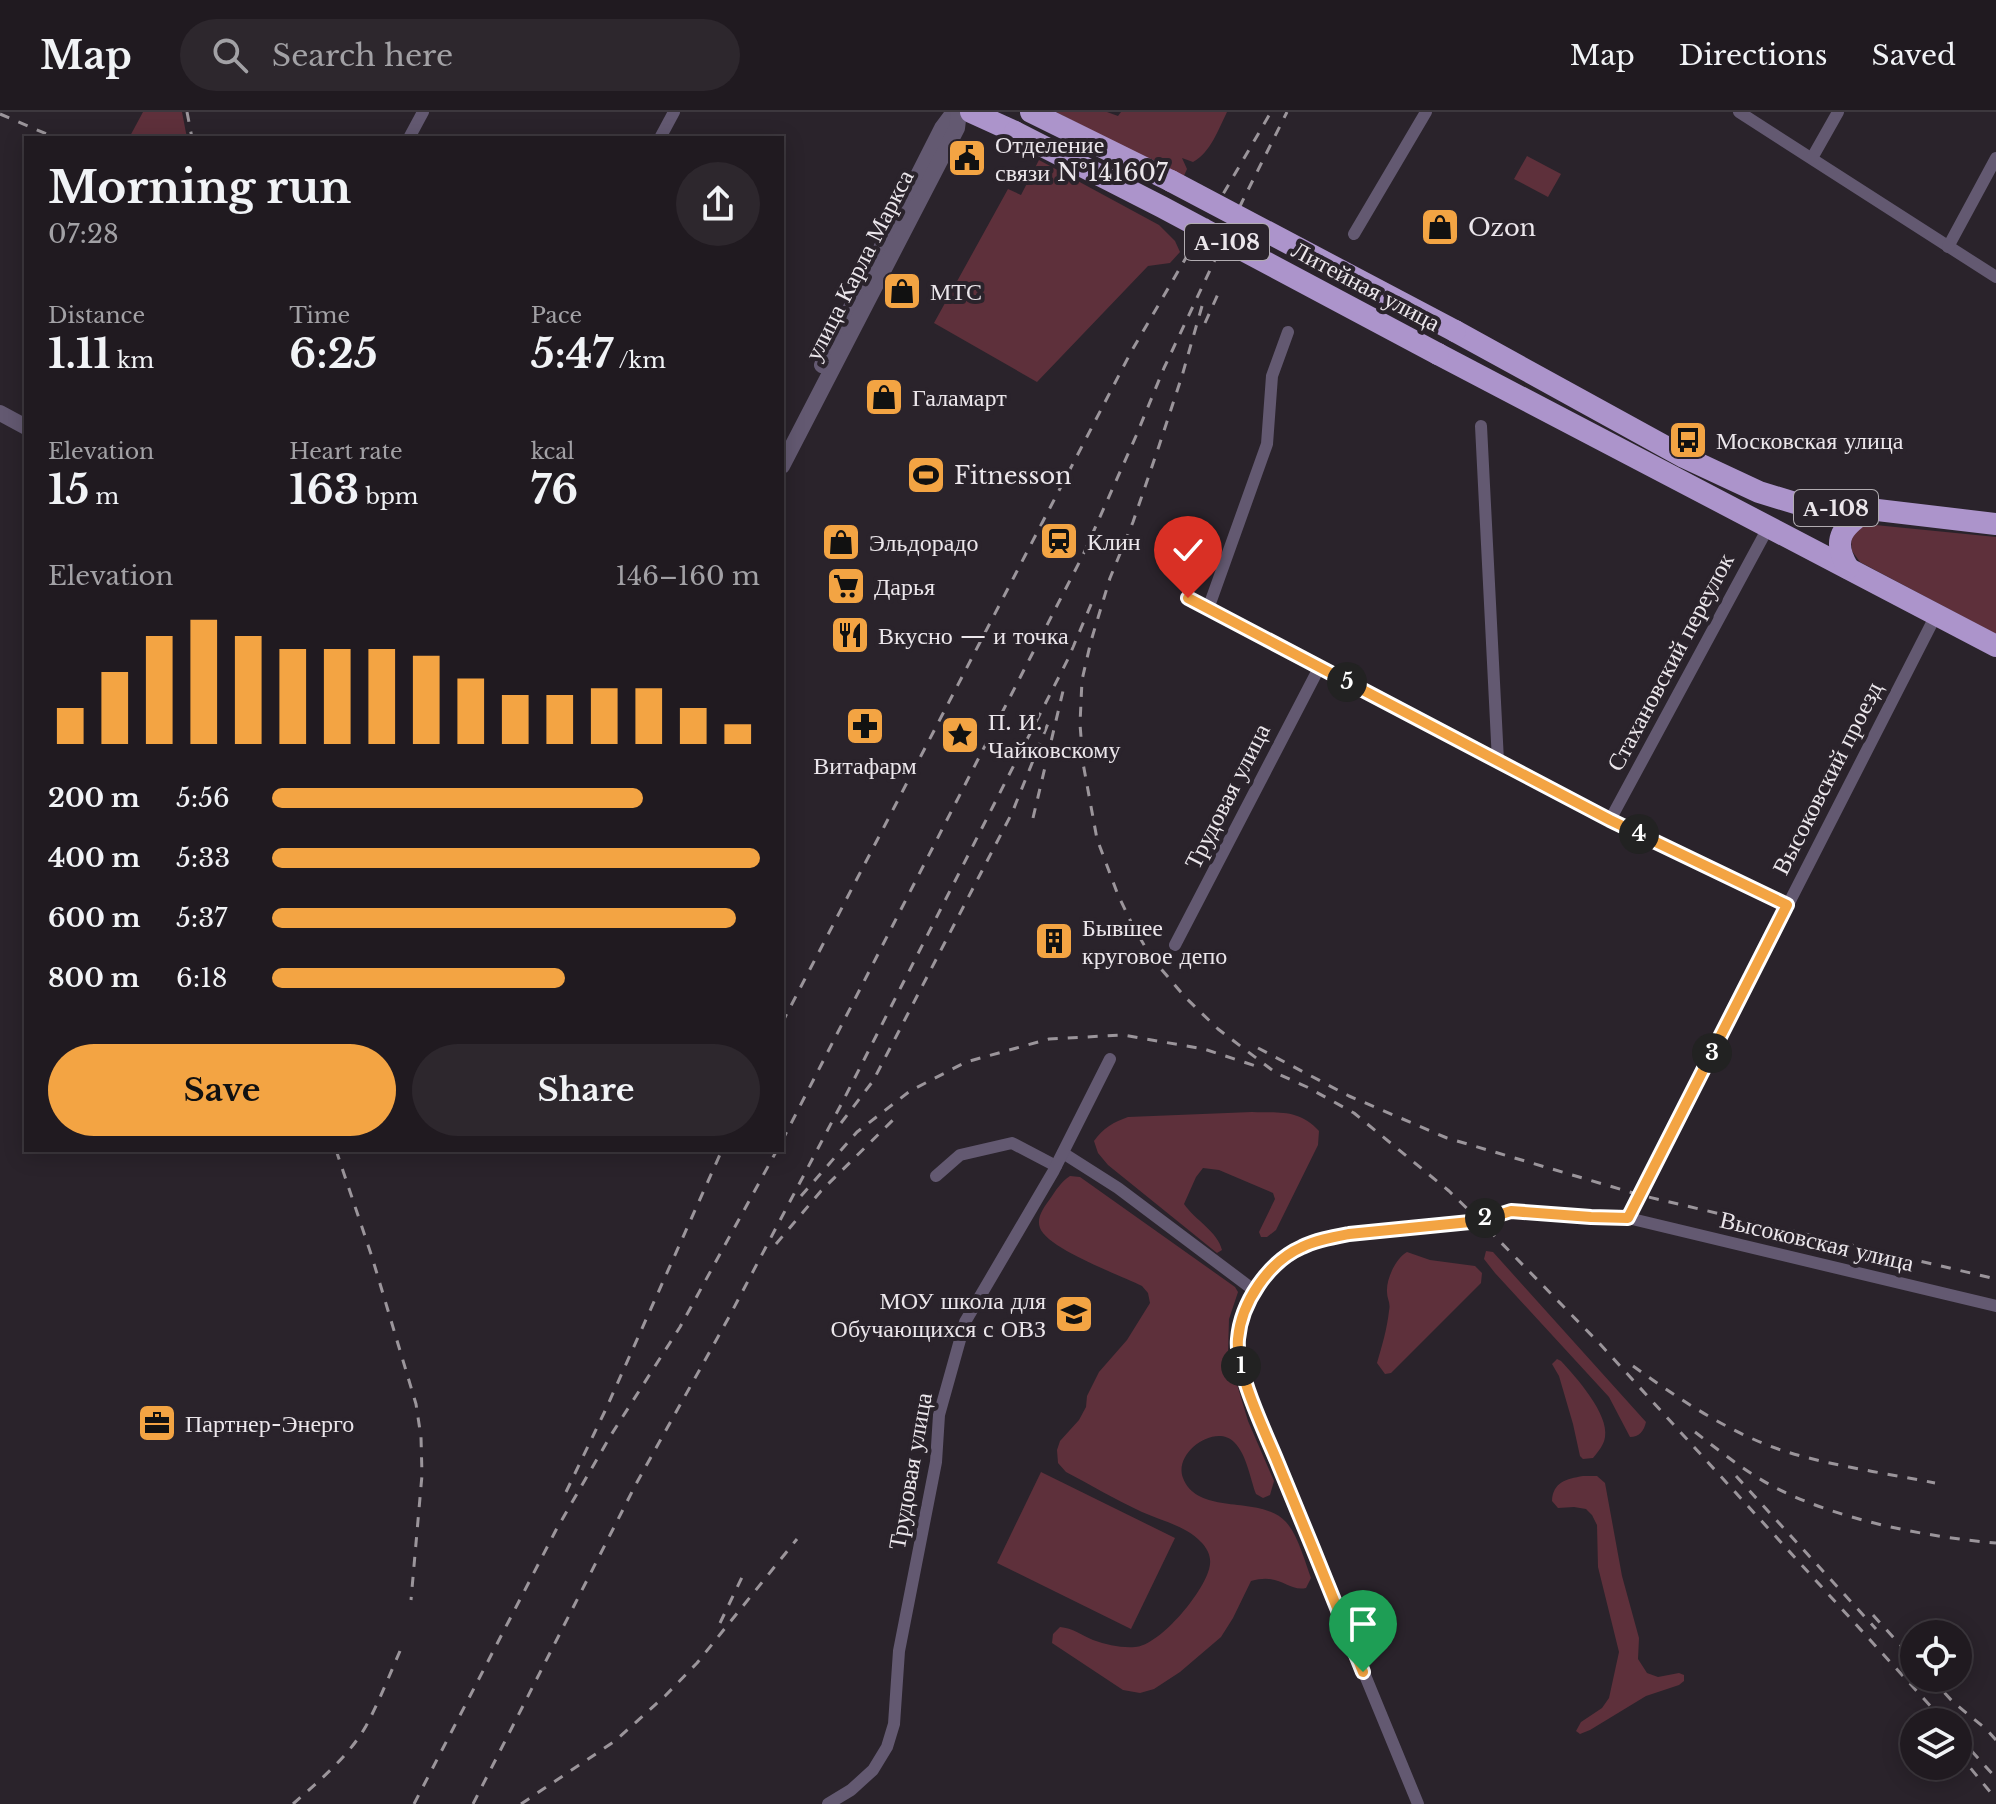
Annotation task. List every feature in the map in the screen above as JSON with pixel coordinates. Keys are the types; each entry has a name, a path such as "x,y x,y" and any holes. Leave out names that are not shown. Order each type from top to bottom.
{"highway":[{"name":"Литейная улица","path":"1031,112 1171,181 1455,331 1684,457 1759,492 1805,506 1869,509"},
{"name":"Литейная улица","path":"966,117 1015,132 1769,526"},
{"name":"А-108","path":"1869,509 1996,524"},
{"path":"1848,568 1840,550 1840,538 1853,520 1869,509"},
{"name":"А-108","path":"1769,526 1996,646"}],"street":[{"path":"410,136 423,112"},
{"path":"661,136 674,112"},
{"path":"1354,234 1426,112"},
{"path":"1739,112 1996,277"},
{"path":"1812,158 1838,112"},
{"name":"улица Карла Маркса","path":"784,439 942,128 966,117"},
{"name":"улица Карла Маркса","path":"784,462 966,117"},
{"path":"1948,247 1996,158"},
{"path":"1208,609 1267,444 1272,376 1288,332"},
{"path":"0,413 24,426"},
{"path":"1481,426 1498,761"},
{"name":"Стахановский переулок","path":"1610,820 1769,526"},
{"path":"1188,598 1610,820 1787,905"},
{"name":"Высоковский проезд","path":"1628,1218 1936,615"},
{"name":"Трудовая улица","path":"1175,945 1319,668"},
{"name":"Трудовая улица","path":"828,1804 851,1790 873,1770 887,1747 894,1724 899,1651 936,1462 939,1415 965,1322 1056,1166 1110,1059"},
{"path":"936,1176 960,1155 1012,1143 1056,1166"},
{"path":"1063,1153 1118,1188 1255,1291"},
{"name":"Высоковская улица","path":"1418,1804 1257,1413 1241,1365 1238,1336 1246,1311 1255,1291 1286,1256 1302,1247 1349,1234 1480,1221 1511,1211 1628,1218 1996,1306"}],"shaded area":[{"path":"143,112 182,112 187,136 130,136"},
{"path":"1056,112 1107,112 1118,116 1121,112 1227,112 1205,152 1193,162 1182,158 1187,169 1183,178"},
{"path":"1527,156 1561,174 1548,197 1514,179"},
{"path":"1039,160 1159,225 1175,241 1180,252 1170,263 1148,266 1037,382 934,323 1008,189 1021,195"},
{"path":"1865,524 1996,537 1996,634 1860,562 1852,551 1851,537"},
{"path":"1252,1112 1288,1114 1304,1119 1319,1131 1318,1145 1276,1230 1267,1237 1261,1237 1259,1232 1275,1199 1273,1193 1219,1170 1203,1168 1184,1204 1216,1237 1222,1250 1217,1253 1108,1165 1098,1153 1094,1141 1109,1126 1128,1117"},
{"path":"1070,1176 1080,1177 1238,1292 1229,1319 1228,1354 1248,1421 1274,1481 1270,1495 1263,1498 1256,1494 1242,1453 1226,1437 1207,1438 1190,1451 1184,1459 1183,1478 1191,1490 1202,1497 1261,1509 1286,1522 1298,1541 1311,1578 1306,1588 1269,1579 1251,1581 1221,1637 1180,1672 1154,1689 1140,1693 1123,1690 1052,1643 1053,1634 1060,1627 1114,1646 1145,1644 1169,1627 1192,1601 1207,1574 1210,1558 1195,1536 1066,1472 1058,1463 1060,1441 1079,1420 1099,1372 1127,1340 1150,1303 1148,1293 1142,1286 1070,1253 1040,1228 1043,1209"},
{"path":"1486,1251 1493,1252 1646,1422 1641,1433 1630,1437 1609,1397 1495,1273 1484,1259"},
{"path":"1407,1252 1430,1260 1475,1266 1482,1273 1481,1283 1391,1373 1385,1374 1377,1363 1386,1331 1389,1308 1387,1287 1396,1264"},
{"path":"1557,1359 1583,1386 1602,1418 1604,1440 1593,1458 1583,1459 1580,1456 1559,1376 1552,1364"},
{"path":"1041,1472 1175,1538 1131,1629 997,1563"},
{"path":"1597,1476 1605,1483 1622,1576 1639,1638 1638,1659 1647,1673 1658,1677 1679,1673 1684,1675 1684,1681 1646,1696 1580,1734 1576,1731 1581,1722 1602,1708 1609,1698 1619,1652 1598,1567 1597,1525 1586,1509 1558,1508 1552,1501 1555,1490 1562,1482"}],"railway":[{"path":"187,112 192,136"},
{"path":"784,1019 1131,352 1271,112"},
{"path":"784,1137 1083,555 1164,368 1287,112"},
{"path":"0,114 51,136"},
{"path":"1205,323 1218,294"},
{"path":"1202,306 1159,446 1110,578 1082,680 1080,724 1083,763 1097,839 1132,924 1151,957 1218,1029 1276,1073 1354,1113 1449,1191 1480,1221 1600,1344 1932,1708"},
{"path":"473,1804 636,1484 729,1317 844,1099 1068,659 1095,595"},
{"path":"1033,818 1063,691"},
{"path":"841,1123 873,1081 1012,813 1051,716"},
{"path":"801,1196 857,1132 910,1091 966,1062 1049,1039 1123,1035 1204,1049 1259,1067"},
{"path":"1258,1048 1349,1096 1447,1138 1640,1195 1996,1279"},
{"path":"776,1244 821,1191 897,1116"},
{"path":"337,1152 416,1404 422,1475 411,1600"},
{"path":"566,1492 721,1152"},
{"path":"414,1804 556,1530 611,1435 680,1327 776,1152"},
{"path":"1633,1366 1705,1414 1764,1444 1821,1461 1935,1483"},
{"path":"1695,1432 1765,1482 1827,1509 1912,1531 1996,1543"},
{"path":"1736,1476 1876,1629"},
{"path":"521,1804 615,1741 665,1696 697,1663 797,1539"},
{"path":"720,1623 746,1569"},
{"path":"1873,1615 1900,1645"},
{"path":"293,1804 333,1768 359,1737 400,1651"},
{"path":"1944,1692 1996,1740"},
{"path":"1972,1751 1996,1778"},
{"path":"1972,1770 1996,1799"}],"place":[{"name":"Отделение связи №141607","path":"967,158"},
{"name":"Ozon","path":"1440,227"},
{"name":"МТС","path":"902,291"},
{"name":"Галамарт","path":"884,397"},
{"name":"Московская улица","path":"1688,440"},
{"name":"Fitnesson","path":"926,475"},
{"name":"Клин","path":"1059,541"},
{"name":"Эльдорадо","path":"841,542"},
{"name":"Дарья","path":"846,586"},
{"name":"Вкусно — и точка","path":"850,635"},
{"name":"Витафарм","path":"865,726"},
{"name":"П. И. Чайковскому","path":"960,735"},
{"name":"Бывшее круговое депо","path":"1054,941"},
{"name":"МОУ школа для Обучающихся с ОВЗ","path":"1074,1314"},
{"name":"Партнер-Энерго","path":"157,1423"}],"route":[{"path":"1188,598 1610,820 1787,905 1628,1218 1511,1211 1480,1221 1349,1234 1302,1247 1286,1256 1255,1291 1238,1336 1241,1365 1257,1413 1363,1672"}]}
